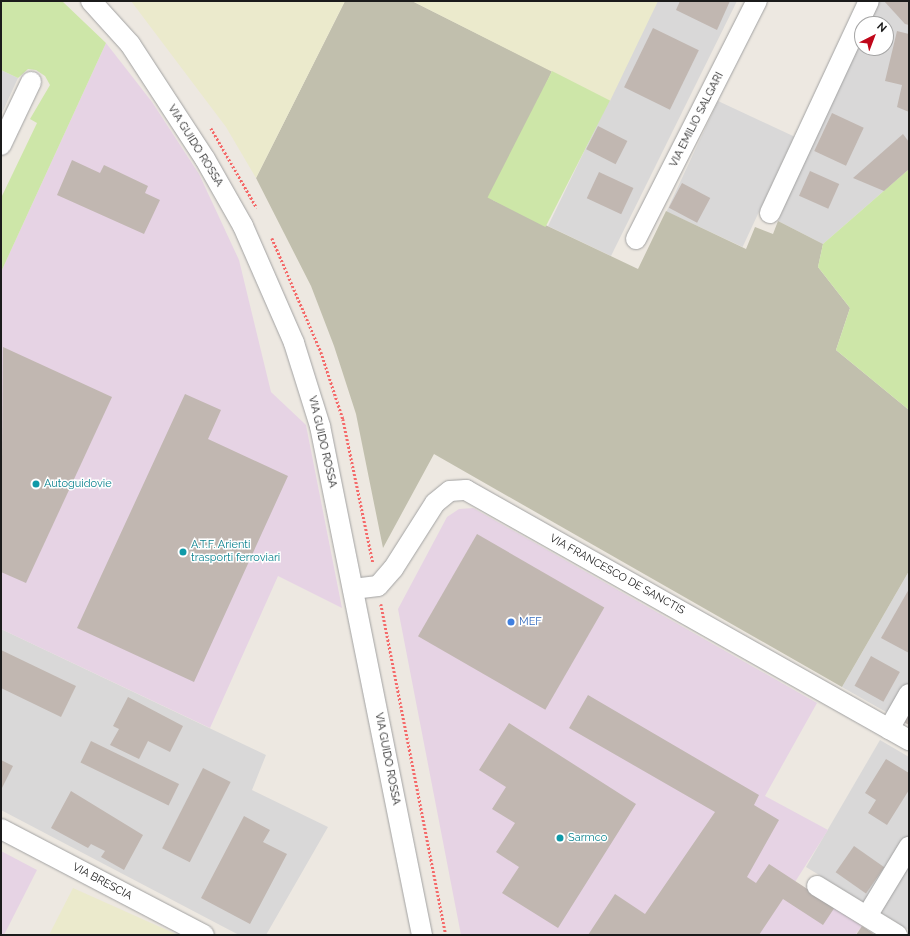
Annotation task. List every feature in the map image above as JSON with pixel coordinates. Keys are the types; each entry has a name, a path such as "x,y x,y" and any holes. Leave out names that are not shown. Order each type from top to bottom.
{"street":[{"name":"VIA GUIDO ROSSA","path":"91,1 130,44 205,159 261,265 309,386 354,589 422,935"},
{"name":"VIA EMILIO SALGARI","path":"636,239 757,1"},
{"path":"770,213 869,1"},
{"path":"1,145 31,82"},
{"name":"VIA FRANCESCO DE SANCTIS","path":"354,589 378,586 393,569 435,503 450,491 466,490 909,740"},
{"path":"889,729 909,694"},
{"name":"VIA BRESCIA","path":"1,829 204,935"},
{"path":"867,916 909,846"},
{"path":"817,886 897,935"}],"shaded area":[{"path":"345,1 412,1 552,71 493,200 638,269 666,211 746,249 755,227 773,234 778,221 823,244 818,267 850,308 836,350 909,410 909,571 842,687 434,454 383,548 356,414 334,346 311,286 256,178"},
{"path":"657,1 737,1 611,256 548,226"},
{"path":"875,1 909,1 909,169 823,244 778,221 854,49 854,56 894,56 894,16 868,16"},
{"path":"106,43 152,102 199,174 239,260 271,392 306,425 342,608 278,576 210,728 1,629 1,272"},
{"path":"1,70 18,78 1,115"},
{"path":"718,101 794,136 743,247 666,212"},
{"path":"473,508 817,703 765,796 828,830 795,882 862,926 855,935 461,935 398,609 447,517 459,509"},
{"path":"909,571 909,725 842,687"},
{"path":"1,629 266,755 252,790 328,827 266,935 239,935 1,810"},
{"path":"880,740 909,757 909,930 806,867"},
{"path":"1,851 37,870 4,935 1,935"}],"green space":[{"path":"1,1 62,1 106,43 1,272 1,198 37,123 30,119 50,85 45,76 36,70 28,69 18,78 1,70"},
{"path":"131,1 345,1 256,178 226,127"},
{"path":"412,1 658,1 610,101"},
{"path":"552,71 610,101 545,227 488,198"},
{"path":"909,169 909,410 836,350 850,308 818,267 823,244"},
{"path":"73,888 178,935 49,935"}],"building":[{"path":"680,1 730,1 717,30 676,10"},
{"path":"884,1 909,1 909,25 905,24"},
{"path":"653,28 699,50 670,110 624,87"},
{"path":"897,31 909,34 909,112 897,107 902,85 885,81 891,56 894,56 894,44"},
{"path":"832,113 864,128 846,166 814,151"},
{"path":"598,126 627,141 616,164 586,149"},
{"path":"903,134 909,142 909,169 884,191 853,178"},
{"path":"72,160 100,173 104,165 148,186 145,193 160,200 144,234 57,195"},
{"path":"810,171 839,184 828,209 799,196"},
{"path":"599,172 633,188 621,214 587,198"},
{"path":"682,183 710,198 697,223 669,208"},
{"name":"Autoguidovie","path":"3,347 112,397 26,583 1,572"},
{"name":"A.T.F. Arienti trasporti ferroviari","path":"185,394 221,410 208,439 288,476 194,682 77,628"},
{"name":"MEF","path":"477,534 604,607 545,710 418,636"},
{"path":"909,589 909,653 881,638"},
{"path":"1,650 76,686 61,717 1,688"},
{"path":"871,656 900,672 883,702 855,686"},
{"path":"588,695 759,795 754,805 779,820 747,877 756,883 769,864 835,907 823,925 783,899 759,935 588,935 615,894 645,914 715,812 569,728"},
{"path":"128,697 183,726 170,752 148,741 139,759 110,745 119,729 113,726"},
{"path":"909,709 909,725 902,721"},
{"name":"Sarmco","path":"509,723 636,804 558,928 502,893 519,867 496,852 515,823 492,809 506,787 479,770"},
{"path":"91,741 179,784 169,806 80,763"},
{"path":"886,759 909,773 909,790 887,825 868,813 876,800 865,793"},
{"path":"1,760 13,766 1,790"},
{"path":"203,768 231,782 190,862 162,848"},
{"path":"71,791 143,835 124,870 101,857 105,851 91,844 88,848 51,828"},
{"path":"244,816 270,830 263,842 287,854 250,924 201,898"},
{"path":"854,846 884,867 866,893 836,872"},
{"path":"862,926 875,935 856,935"}],"place":[{"name":"Autoguidovie","path":"36,484"},
{"name":"A.T.F. Arienti trasporti ferroviari","path":"183,552"},
{"name":"MEF","path":"511,622"},
{"name":"Sarmco","path":"560,838"}]}
